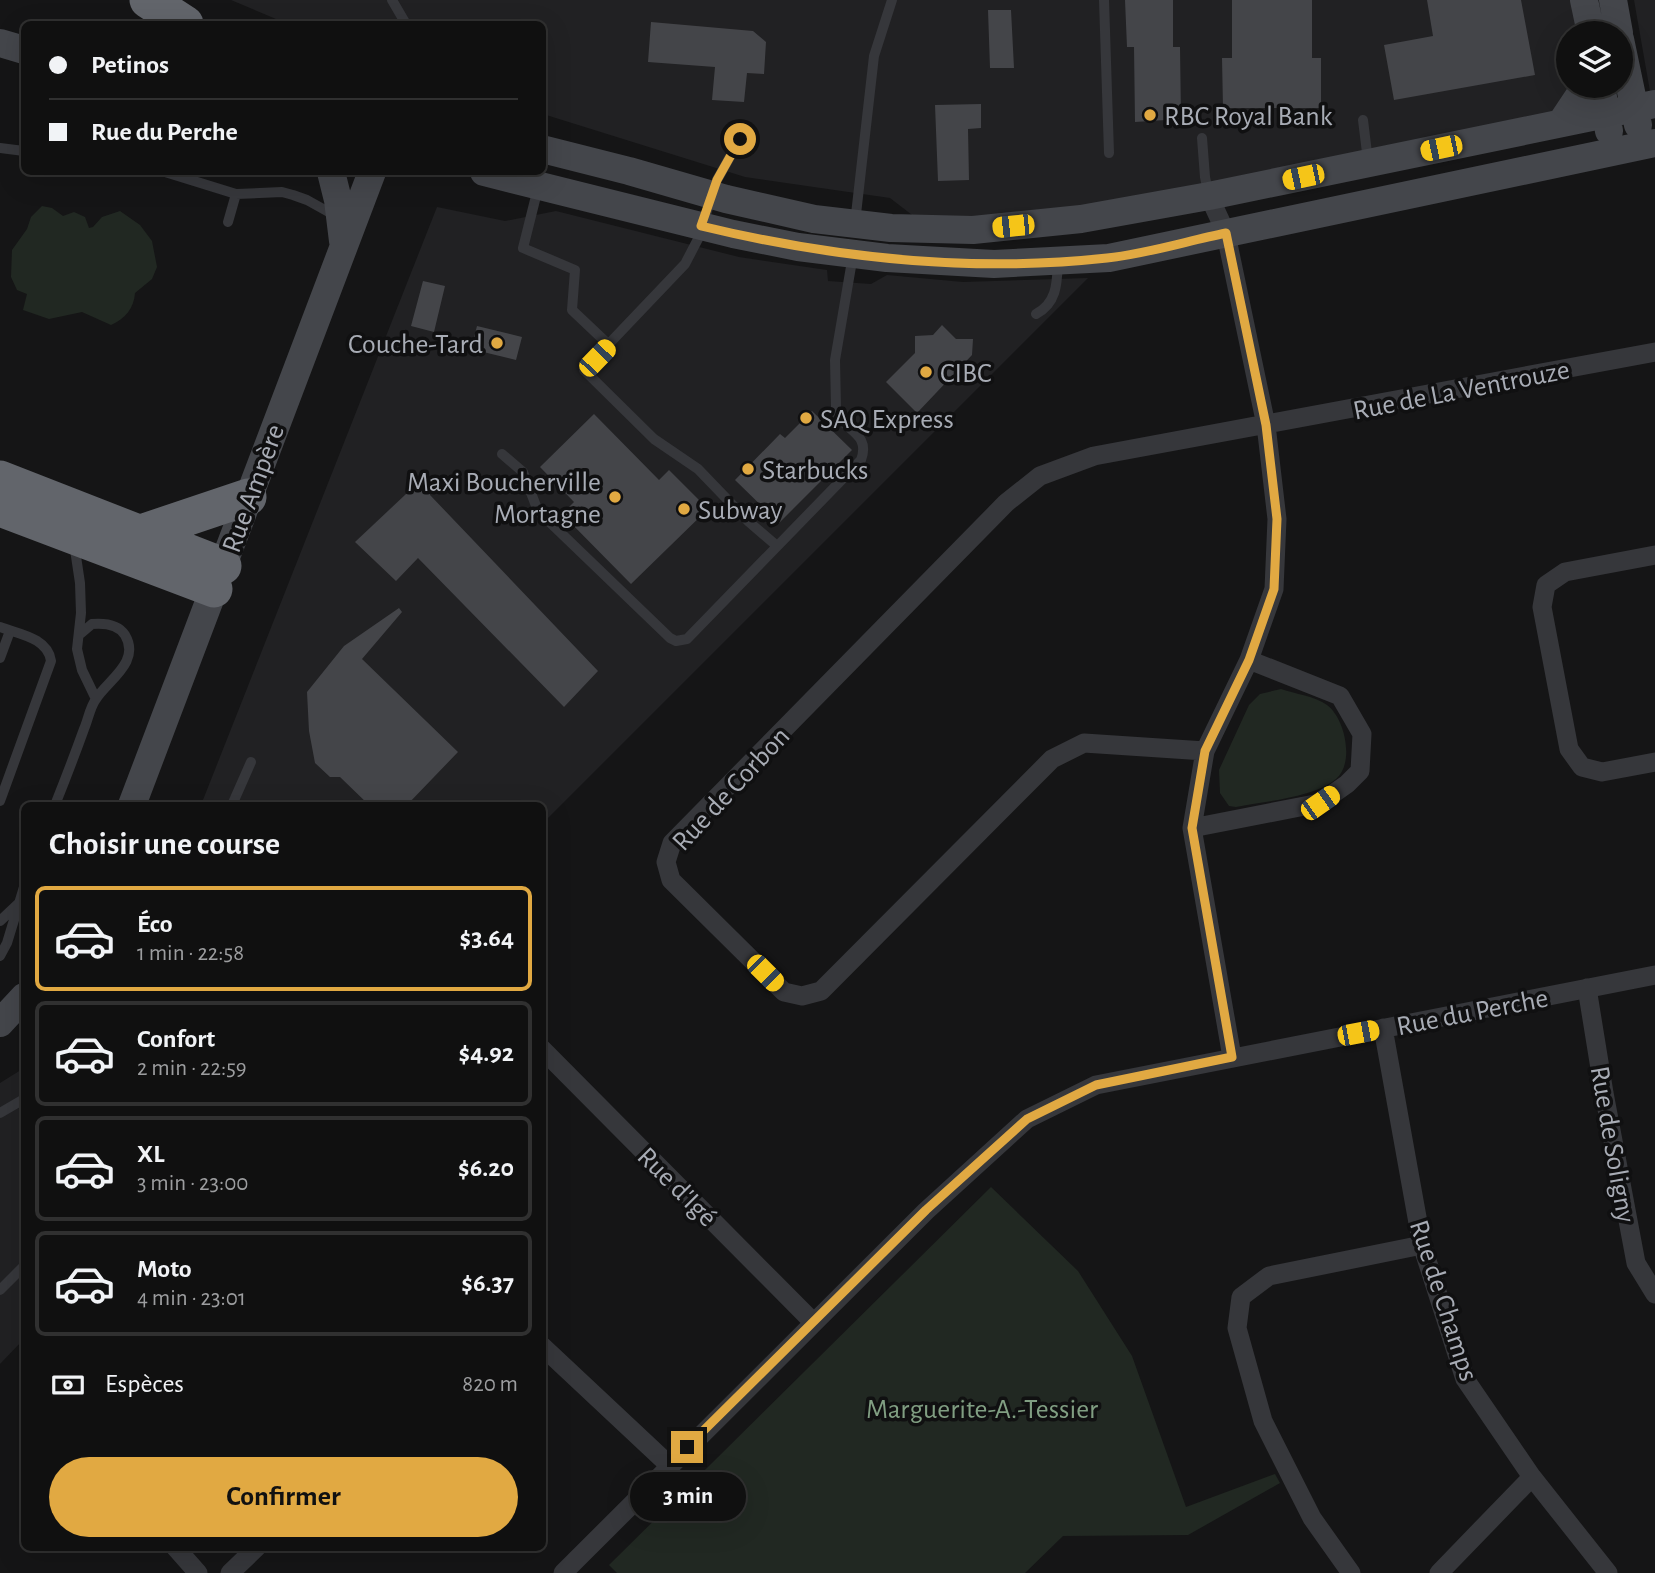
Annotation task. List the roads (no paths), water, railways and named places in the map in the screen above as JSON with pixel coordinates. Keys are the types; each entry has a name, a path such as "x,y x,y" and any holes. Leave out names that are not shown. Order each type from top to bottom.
{"highway":[{"path":"148,0 180,21"},
{"path":"0,479 141,533 219,578"},
{"path":"141,533 248,498"},
{"path":"0,508 73,536 219,578"}],"main road":[{"path":"1587,13 1613,0 1617,21"},
{"path":"0,25 21,29"},
{"path":"0,43 21,49"},
{"path":"546,150 787,214 854,240 994,264 1058,262 1109,258 1649,144 1644,106 1633,75"},
{"path":"1561,122 1578,98"},
{"path":"1603,98 1613,152"},
{"path":"496,175 798,247 1081,219 1209,196 1644,106"},
{"path":"332,175 345,229"},
{"name":"Rue Ampère","path":"132,802 219,578 345,229 371,175"},
{"path":"0,1023 21,1000"}],"street":[{"path":"1209,196 1226,233 1266,425 1277,519 1274,589 1249,660 1205,751 1192,828 1232,1057"},
{"name":"Rue de La Ventrouze","path":"1266,425 1655,352"},
{"name":"Rue de Corbon","path":"1205,751 1084,743 1052,759 821,991 802,996 784,992 671,880 666,862 672,843 1006,503 1040,476 1094,456 1266,425"},
{"path":"1655,555 1565,572 1546,584 1542,607 1569,749 1582,767 1602,772 1655,762"},
{"path":"1192,828 1320,803 1360,771 1362,733 1340,696 1249,660"},
{"name":"Rue du Perche","path":"563,1573 926,1210 1027,1119 1096,1085 1655,975"},
{"name":"Rue de Soligny","path":"1587,988 1636,1263 1655,1294"},
{"name":"Rue de Champs","path":"1383,1028 1422,1245 1465,1379 1532,1477 1608,1573"},
{"name":"Rue d'Igé","path":"546,1053 813,1322"},
{"path":"1351,1573 1312,1518 1263,1421 1237,1328 1241,1297 1269,1276 1422,1245"},
{"path":"546,1350 669,1465"},
{"path":"1439,1573 1532,1477"},
{"path":"179,1551 198,1573"},
{"path":"230,1573 253,1551"}],"lane":[{"path":"392,0 404,21"},
{"path":"502,454 523,472 538,510 676,641 687,639 861,460 863,442 836,414 835,360 854,240 874,56 892,0"},
{"path":"1104,0 1108,153"},
{"path":"1363,120 1368,163"},
{"path":"1202,138 1209,196"},
{"path":"740,139 717,180 693,250 685,264 584,370 654,439 698,469 749,522 777,546"},
{"path":"0,148 21,151"},
{"path":"175,175 236,194 282,192 307,200 345,229"},
{"path":"539,186 523,248 575,270 572,310 609,345"},
{"path":"228,222 236,194"},
{"path":"1036,314 1045,309 1056,292 1058,262"},
{"path":"73,536 80,583 78,658 96,699"},
{"path":"56,802 96,699 127,660 129,644 122,631 109,624 92,624 79,635"},
{"path":"0,658 5,629 42,643 50,652 51,661 0,801"},
{"path":"233,802 251,762"},
{"path":"0,956 12,930 21,896"},
{"path":"0,920 18,904"},
{"path":"0,1113 21,1100"},
{"path":"0,1290 21,1269"}],"place":[{"name":"RBC Royal Bank","path":"1150,115"},
{"name":"Couche-Tard","path":"497,343"},
{"name":"CIBC","path":"926,372"},
{"name":"SAQ Express","path":"806,418"},
{"name":"Starbucks","path":"748,469"},
{"name":"Maxi Boucherville Mortagne","path":"615,497"},
{"name":"Subway","path":"684,509"}],"park label":[{"name":"Marguerite-A.-Tessier","path":"982,1408"}]}
